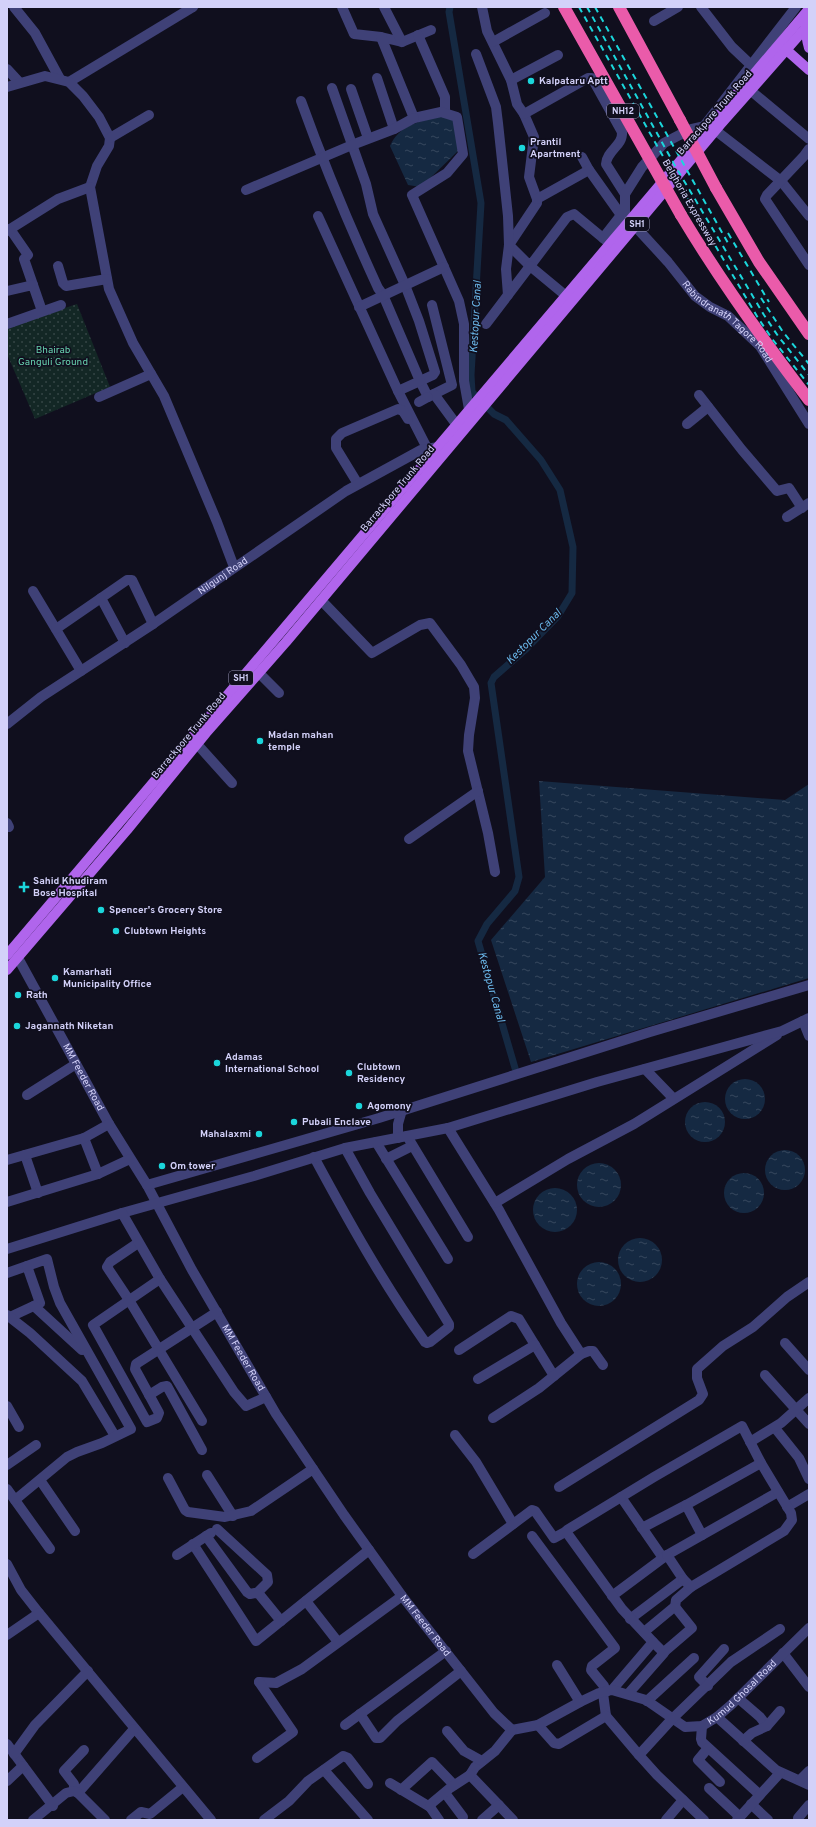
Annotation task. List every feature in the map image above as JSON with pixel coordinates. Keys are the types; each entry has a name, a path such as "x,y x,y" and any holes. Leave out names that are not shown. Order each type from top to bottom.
{"highway":[{"name":"Belghoria Expressway","path":"564,7 681,215 707,258 740,309 809,400"},
{"path":"619,7 716,188 759,262 809,334"}],"main road":[{"name":"Barrackpore Trunk Road","path":"10,952 122,836 197,744 321,600 473,409 631,226 793,34 809,8"},
{"path":"809,8 805,19 805,30 809,48"},
{"name":"Barrackpore Trunk Road","path":"793,34 809,24"},
{"path":"793,34 809,48"},
{"name":"Barrackpore Trunk Road","path":"486,395 606,241 631,226 750,90 782,47"},
{"path":"782,47 809,70"},
{"name":"Barrackpore Trunk Road","path":"7,970 10,952 442,448 456,424 473,409"}],"street":[{"path":"14,7 35,33 64,80 83,96 99,117 110,138 109,146 97,166 90,187 109,289 133,343 164,396 217,522 234,567"},
{"path":"7,87 45,76 64,80 193,7"},
{"path":"342,7 354,34 381,37 402,42 431,30"},
{"path":"384,7 402,42"},
{"path":"482,7 486,31 493,42 510,80 517,104 524,114 534,137 529,177 537,199 535,207 509,245"},
{"path":"654,21 678,7"},
{"path":"701,7 732,47 751,65"},
{"path":"625,194 642,167 664,143 691,129 704,126 796,7"},
{"path":"493,42 545,13"},
{"path":"418,35 445,97 445,113"},
{"path":"381,37 414,118"},
{"path":"476,54 496,107 508,216 509,245 506,269 508,295"},
{"path":"510,80 558,55"},
{"path":"7,69 20,82"},
{"path":"377,78 394,129"},
{"path":"524,114 588,78 592,78 622,132 620,143 608,156 606,164 625,194 631,226"},
{"path":"332,88 366,184 374,214 419,321 435,372 432,375 398,391"},
{"path":"351,89 368,138"},
{"path":"750,90 809,139"},
{"path":"301,101 322,159 357,242 378,288 383,295 427,398 456,424"},
{"path":"246,190 322,159 368,138 394,129 414,118 441,112 457,117 463,154 447,173 412,195 459,301 464,324 464,381 473,409"},
{"path":"110,138 149,115"},
{"path":"715,130 781,181 809,216"},
{"path":"808,156 766,195 765,199 809,265"},
{"path":"486,324 570,215 574,214 606,241 621,215 589,170 582,157"},
{"path":"537,199 589,170"},
{"path":"42,311 24,259 28,255 8,230 58,199 90,187"},
{"path":"318,216 424,449"},
{"name":"Rabindranath Tagore Road","path":"631,226 668,262 695,296 710,307 728,316 760,346 809,424"},
{"path":"509,245 530,266 565,295"},
{"path":"58,266 63,283 66,286 107,279"},
{"path":"359,307 444,266"},
{"path":"7,290 33,285"},
{"path":"7,324 61,305"},
{"path":"432,305 452,385"},
{"path":"99,397 151,374"},
{"path":"427,398 452,385 464,381"},
{"path":"699,395 742,450 777,491 789,488 806,505 787,517"},
{"path":"687,424 708,407"},
{"path":"358,484 336,448 336,439 342,433 398,409 406,414 424,449"},
{"name":"Nilgunj Road","path":"7,724 41,697 125,643 234,567 358,484 424,449 442,448"},
{"path":"56,629 127,580 132,580 153,624"},
{"path":"33,592 81,671"},
{"path":"101,598 125,643"},
{"path":"321,600 372,653 420,625 430,623 461,665 474,687 475,698 468,751 495,872"},
{"path":"259,673 279,693"},
{"path":"197,744 232,782"},
{"path":"409,839 478,791"},
{"name":"MM Feeder Road","path":"10,952 76,1064 109,1124 147,1185 266,1398 313,1469 402,1596 501,1721 512,1730"},
{"path":"147,1185 402,1110 650,1032 809,985"},
{"path":"495,1203 568,1159 634,1124 673,1098 754,1051 782,1031 806,1019 809,1036"},
{"path":"7,1249 122,1213 254,1176 345,1148 448,1128 596,1082 782,1031"},
{"path":"27,1095 76,1064"},
{"path":"645,1069 673,1098"},
{"path":"402,1110 398,1124 402,1137 412,1146 468,1238"},
{"path":"7,1160 84,1138 109,1124"},
{"path":"448,1128 495,1203 561,1323 581,1354"},
{"path":"84,1138 98,1174"},
{"path":"376,1142 448,1259"},
{"path":"386,1159 412,1146"},
{"path":"314,1157 354,1231 427,1344 449,1327 449,1324 370,1193 345,1148"},
{"path":"25,1155 38,1193"},
{"path":"7,1202 98,1174 130,1159"},
{"path":"122,1213 160,1279 192,1329 244,1404 249,1406 266,1398"},
{"path":"138,1242 107,1266 130,1300 202,1421"},
{"path":"7,1273 47,1259 54,1288 60,1303 131,1429 67,1457 15,1500"},
{"path":"27,1266 40,1303 9,1316 30,1333 82,1381 115,1436"},
{"path":"160,1279 95,1323 93,1326 147,1422 159,1416 134,1366 217,1312"},
{"path":"559,1486 699,1400 703,1394 696,1378 697,1369 723,1346 753,1327 787,1297 809,1282"},
{"path":"34,1306 82,1350"},
{"path":"459,1350 512,1316 519,1319 554,1376"},
{"path":"785,1343 809,1370"},
{"path":"478,1379 535,1345"},
{"path":"493,1418 539,1388 581,1354 593,1351 603,1365"},
{"path":"765,1375 809,1424"},
{"path":"149,1395 162,1387 167,1386 202,1450"},
{"path":"750,1442 774,1428 797,1410 809,1398"},
{"path":"7,1406 20,1427"},
{"path":"473,1554 533,1510 555,1539 621,1497 740,1426 744,1428 761,1463 791,1513 792,1520 784,1531 691,1587 676,1600 675,1607 644,1632"},
{"path":"774,1428 799,1458 809,1479"},
{"path":"456,1435 476,1462 513,1524"},
{"path":"7,1465 36,1445"},
{"path":"642,1528 761,1463"},
{"path":"168,1478 185,1510 188,1512 229,1516 258,1508 313,1469"},
{"path":"206,1475 229,1516"},
{"path":"40,1480 75,1531"},
{"path":"7,1489 50,1549"},
{"path":"612,1596 665,1557 778,1492"},
{"path":"787,1507 809,1494"},
{"path":"621,1497 642,1528 691,1587"},
{"path":"686,1505 702,1535"},
{"path":"177,1555 217,1529 229,1516"},
{"path":"206,1536 247,1592 250,1594 257,1593 268,1582 267,1575 217,1529"},
{"path":"567,1531 612,1596 630,1619 664,1652"},
{"path":"532,1536 615,1648 591,1669 609,1691"},
{"path":"193,1544 254,1640 258,1641 369,1550"},
{"path":"8,1567 21,1590 39,1613 211,1820"},
{"path":"630,1619 683,1579"},
{"path":"257,1593 281,1621"},
{"path":"257,1758 293,1732 259,1682 276,1683 302,1669 402,1596"},
{"path":"306,1601 338,1642"},
{"path":"628,1694 664,1652 692,1628 675,1607"},
{"path":"7,1635 39,1613"},
{"name":"Kumud Ghosal Road","path":"609,1691 628,1694 647,1701 685,1727 702,1726 717,1717 738,1698 809,1628"},
{"path":"639,1755 672,1719 708,1686 731,1662 780,1629"},
{"path":"430,1807 432,1803 445,1794 454,1785 470,1775 475,1767 495,1752 512,1730 538,1725 580,1702 609,1691 653,1642"},
{"path":"708,1686 698,1677 724,1649"},
{"path":"345,1725 446,1652"},
{"path":"783,1653 809,1687"},
{"path":"647,1701 694,1658"},
{"path":"557,1665 580,1702"},
{"path":"14,1754 36,1725 88,1671"},
{"path":"360,1714 376,1738 380,1738 398,1721 461,1671"},
{"path":"609,1691 603,1693 606,1716 639,1755 704,1820"},
{"path":"738,1698 760,1717 767,1726"},
{"path":"743,1741 752,1733 767,1726 780,1711"},
{"path":"538,1725 554,1743 559,1744 606,1716"},
{"path":"717,1717 780,1773 805,1782 809,1771"},
{"path":"702,1726 701,1740 760,1795"},
{"path":"33,1820 53,1806 66,1793 76,1792 134,1729"},
{"path":"447,1731 464,1751 482,1761"},
{"path":"7,1744 53,1806"},
{"path":"708,1748 698,1760 720,1782"},
{"path":"84,1750 64,1770 74,1784 76,1792 105,1820"},
{"path":"264,1820 289,1801 308,1781 346,1756 368,1784"},
{"path":"401,1790 432,1762 454,1785"},
{"path":"7,1781 23,1766"},
{"path":"324,1770 368,1820"},
{"path":"709,1788 738,1818 780,1773"},
{"path":"470,1775 513,1820"},
{"path":"390,1783 430,1807 439,1820"},
{"path":"131,1820 141,1812 152,1817 183,1787"},
{"path":"445,1794 463,1817"},
{"path":"666,1820 683,1800"},
{"path":"751,1804 768,1820"},
{"path":"798,1818 809,1805"},
{"path":"482,1820 499,1806"}],"green space":[{"name":"Bhairab Ganguli Ground","path":"77,304 110,387 35,419 7,354 7,327"}],"water":[{"path":"434,116 449,117 457,120 458,151 421,187 408,185 390,146 398,134 408,126"},
{"path":"539,781 785,800 809,784 809,978 531,1062 491,940 545,877"},
{"path":"745,1079 759,1085 765,1099 759,1113 745,1119 731,1113 725,1099 731,1085"},
{"path":"709,1102 716,1105 722,1111 725,1122 724,1130 716,1139 709,1142 701,1142 694,1139 686,1130 685,1118 688,1111 697,1103"},
{"path":"789,1150 796,1153 802,1159 805,1170 804,1178 796,1187 789,1190 781,1190 774,1187 766,1178 765,1166 768,1159 777,1151"},
{"path":"595,1163 603,1163 615,1169 621,1181 621,1189 615,1201 603,1207 595,1207 583,1201 577,1189 577,1181 583,1169"},
{"path":"748,1173 755,1176 761,1182 764,1193 763,1201 755,1210 748,1213 740,1213 733,1210 725,1201 724,1189 727,1182 736,1174"},
{"path":"551,1188 559,1188 571,1194 577,1206 577,1214 571,1226 559,1232 551,1232 539,1226 533,1214 533,1206 539,1194"},
{"path":"640,1238 652,1242 658,1248 662,1260 658,1272 652,1278 640,1282 628,1278 622,1272 618,1260 622,1248 628,1242"},
{"path":"599,1262 611,1266 617,1272 621,1284 617,1296 611,1302 599,1306 587,1302 581,1296 577,1284 581,1272 587,1266"}],"waterway":[{"name":"Kestopur Canal","path":"450,7 449,12 481,203 471,375 472,392 494,414 506,420 541,460 560,490 573,547 572,593 558,616 526,649 494,677 491,683 519,877 515,891 487,924 478,941 515,1068"}],"railway":[{"path":"579,7 669,167 758,318 773,340 809,385"},
{"path":"587,7 674,164 764,315 778,336 809,375"},
{"path":"595,7 728,243"},
{"path":"728,233 769,302"},
{"path":"761,298 783,332 809,364"}],"place":[{"name":"Kalpataru Aptt","path":"531,81"},
{"name":"Prantil Apartment","path":"522,148"},
{"name":"Madan mahan temple","path":"260,741"},
{"name":"Sahid Khudiram Bose Hospital","path":"24,887"},
{"name":"Spencer's Grocery Store","path":"101,910"},
{"name":"Clubtown Heights","path":"116,931"},
{"name":"Kamarhati Municipality Office","path":"55,978"},
{"name":"Rath","path":"18,995"},
{"name":"Jagannath Niketan","path":"17,1026"},
{"name":"Adamas International School","path":"217,1063"},
{"name":"Clubtown Residency","path":"349,1073"},
{"name":"Agomony","path":"359,1106"},
{"name":"Pubali Enclave","path":"294,1122"},
{"name":"Mahalaxmi","path":"259,1134"},
{"name":"Om tower","path":"162,1166"}]}
